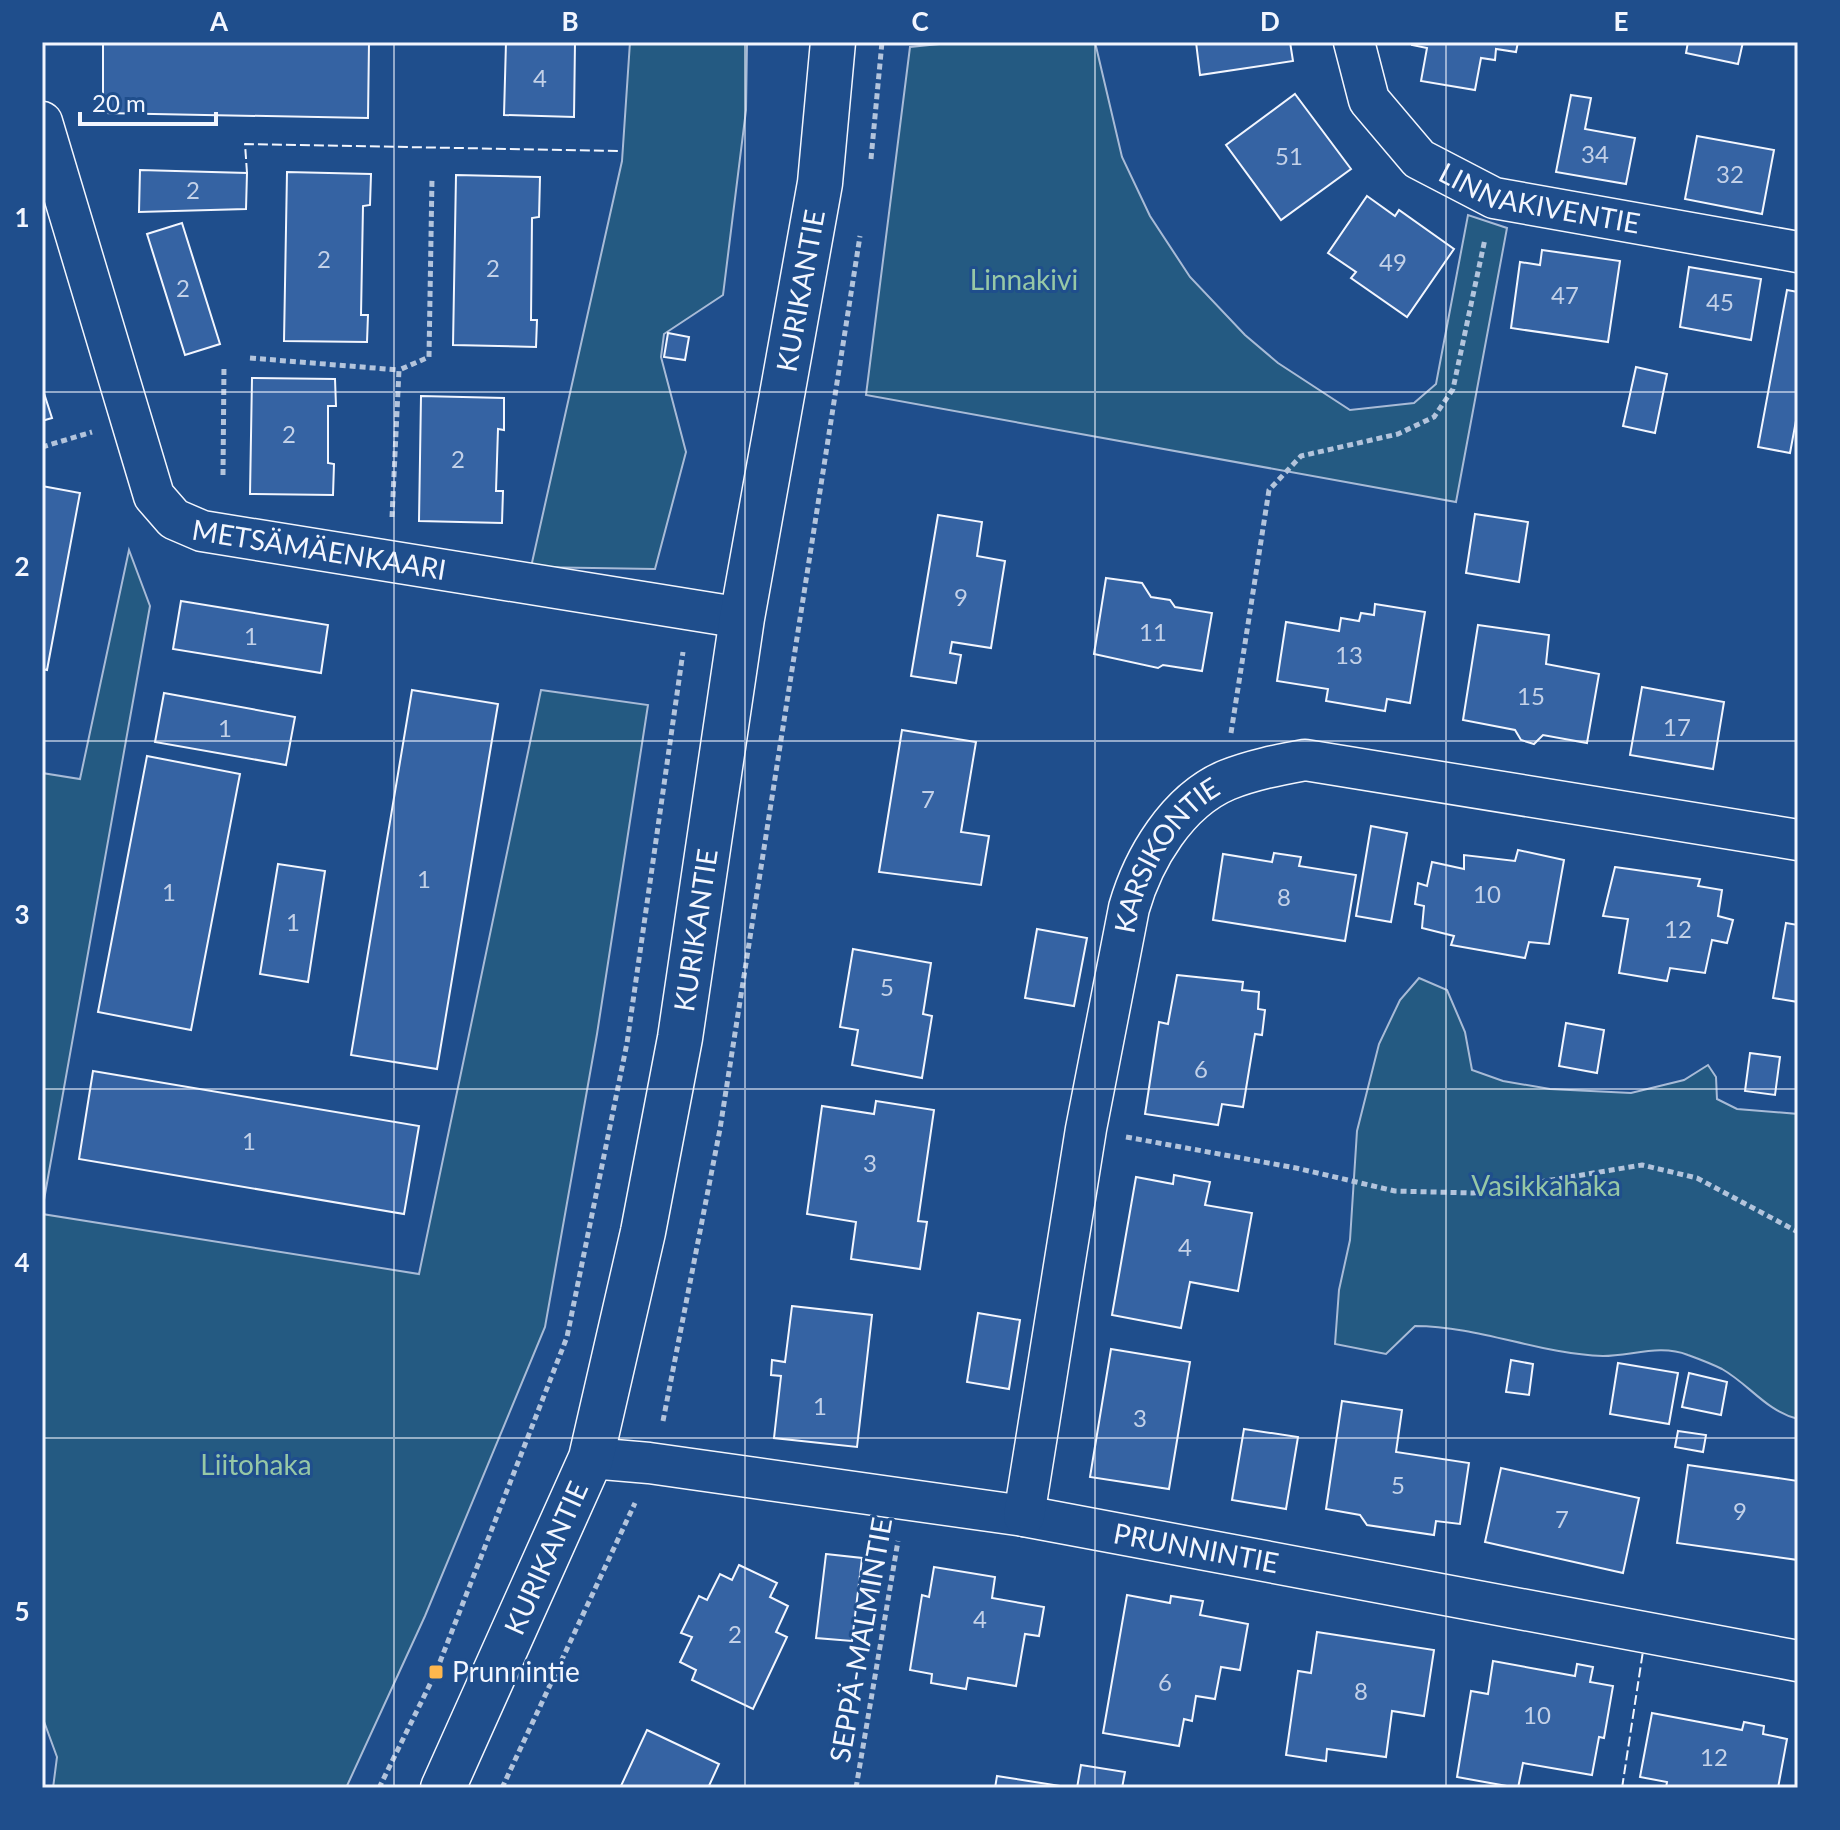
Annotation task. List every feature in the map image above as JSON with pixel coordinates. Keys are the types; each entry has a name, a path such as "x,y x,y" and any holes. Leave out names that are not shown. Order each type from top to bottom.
{"main road":[{"name":"KURIKANTIE","path":"443,1788 591,1458 643,1232 680,1038 742,618 820,183 833,42"}],"street":[{"name":"LINNAKIVENTIE","path":"1354,42 1369,100 1419,159 1494,198 1798,252"},
{"name":"METSÄMÄENKAARI","path":"42,122 154,496 174,519 202,531 689,612 742,618"},
{"name":"KARSIKONTIE","path":"1024,1516 1086,1129 1129,908 1138,875 1159,841 1187,808 1224,781 1262,768 1305,760 1798,840"},
{"name":"PRUNNINTIE","path":"591,1458 649,1463 1024,1516 1798,1661"}],"path":[{"path":"250,358 399,370 429,357 432,178"},
{"path":"1224,781 1269,490 1301,456 1398,434 1434,417 1453,389 1494,198"},
{"path":"223,475 224,365"},
{"path":"390,562 399,370"},
{"path":"379,1788 436,1672 567,1337 627,1043 689,612"},
{"path":"1086,1129 1296,1168 1395,1191 1473,1193 1642,1165 1697,1178 1798,1232"},
{"name":"SEPPÄ-MALMINTIE","path":"856,1788 905,1500"}],"green space":[{"path":"630,42 747,42 746,110 723,295 664,334 661,357 686,452 655,569 531,567 622,161"},
{"name":"Linnakivi","path":"959,42 1095,42 1122,157 1150,216 1190,277 1245,335 1278,363 1350,410 1414,403 1436,384 1468,215 1507,228 1456,502 866,395 910,47"},
{"path":"129,550 150,606 42,1211 42,773 80,779"},
{"name":"Liitohaka","path":"541,690 648,705 597,1034 545,1327 425,1616 346,1788 53,1788 57,1757 42,1716 42,1214 419,1274"},
{"name":"Vasikkahaka","path":"1419,978 1447,990 1465,1032 1472,1070 1503,1081 1550,1089 1631,1093 1684,1080 1708,1065 1716,1077 1717,1099 1737,1109 1798,1114 1798,1419 1767,1404 1722,1369 1677,1352 1656,1350 1603,1356 1579,1354 1462,1330 1415,1326 1386,1354 1335,1344 1339,1290 1350,1240 1357,1131 1379,1044 1400,1000"}],"building":[{"path":"103,42 369,42 368,118 103,113"},
{"path":"506,42 575,42 574,117 504,115"},
{"path":"1196,42 1290,42 1293,61 1200,75"},
{"path":"1412,42 1518,42 1516,52 1496,49 1495,60 1481,58 1475,90 1421,81 1427,48 1412,45"},
{"path":"1688,42 1743,42 1738,64 1686,53"},
{"path":"1295,94 1351,169 1281,220 1226,145"},
{"path":"1571,95 1591,98 1585,129 1635,138 1626,184 1556,172"},
{"path":"1697,136 1774,150 1762,214 1685,199"},
{"path":"140,170 247,173 246,209 139,212"},
{"path":"287,172 371,174 370,205 363,206 361,315 368,315 367,342 284,341"},
{"path":"456,175 540,177 539,217 532,218 531,320 537,320 536,347 453,345"},
{"path":"1367,196 1395,216 1399,210 1454,249 1407,317 1351,278 1356,272 1328,253"},
{"path":"182,223 220,344 185,355 147,234"},
{"path":"1542,250 1620,261 1608,342 1511,328 1520,262 1540,265"},
{"path":"1689,267 1761,279 1751,340 1680,327"},
{"path":"1787,290 1798,292 1798,410 1790,453 1758,447"},
{"path":"668,333 689,337 685,360 664,357"},
{"path":"1636,367 1667,374 1655,433 1623,426"},
{"path":"252,378 335,379 336,406 328,406 328,463 334,464 333,495 250,494"},
{"path":"42,387 52,418 42,421"},
{"path":"421,396 504,398 504,430 498,429 496,491 503,491 502,523 419,521"},
{"path":"42,486 80,493 47,670 42,669"},
{"path":"1475,514 1528,522 1519,582 1466,573"},
{"path":"938,515 982,522 977,556 1005,561 991,648 952,642 950,653 961,655 956,683 911,676"},
{"path":"1106,578 1142,583 1151,597 1170,600 1175,607 1212,613 1202,671 1163,665 1158,668 1094,654"},
{"path":"181,601 328,625 321,673 173,649"},
{"path":"1375,604 1425,612 1410,703 1387,699 1385,711 1326,701 1328,689 1277,681 1286,622 1339,631 1341,618 1359,621 1361,613 1374,615"},
{"path":"1478,625 1549,635 1546,664 1599,674 1587,743 1543,735 1534,744 1521,740 1515,730 1463,720"},
{"path":"1642,687 1724,702 1713,769 1630,755"},
{"path":"412,690 498,704 437,1069 351,1055"},
{"path":"164,693 295,717 286,765 155,742"},
{"path":"902,730 976,742 961,832 989,836 981,885 879,872"},
{"path":"147,756 240,774 191,1030 98,1012"},
{"path":"1371,826 1407,833 1391,922 1356,916"},
{"path":"1518,850 1564,860 1549,944 1529,942 1525,958 1451,945 1454,936 1422,928 1424,906 1415,904 1418,883 1427,886 1432,862 1464,869 1464,855 1515,861"},
{"path":"1274,853 1301,857 1299,866 1356,875 1345,941 1213,920 1223,854 1272,862"},
{"path":"278,864 325,871 308,982 260,974"},
{"path":"1615,867 1700,879 1698,886 1722,890 1718,916 1733,920 1727,943 1712,940 1705,973 1670,968 1667,981 1619,973 1628,919 1603,916"},
{"path":"1786,923 1798,925 1798,1002 1773,998"},
{"path":"1037,929 1087,938 1074,1006 1025,998"},
{"path":"853,949 931,963 923,1014 932,1016 922,1078 852,1065 858,1030 840,1027"},
{"path":"1177,975 1243,982 1242,990 1259,992 1258,1009 1265,1010 1262,1035 1255,1034 1243,1107 1222,1104 1218,1125 1145,1114 1159,1022 1168,1024"},
{"path":"1566,1023 1604,1030 1597,1073 1559,1066"},
{"path":"1750,1053 1780,1057 1775,1095 1745,1091"},
{"path":"93,1071 419,1126 404,1214 79,1159"},
{"path":"876,1101 934,1110 918,1221 927,1222 920,1269 851,1259 856,1222 807,1214 822,1106 874,1114"},
{"path":"1174,1175 1210,1182 1205,1205 1252,1213 1238,1291 1190,1282 1181,1328 1112,1315 1136,1177 1173,1184"},
{"path":"792,1306 872,1315 857,1447 774,1438 781,1376 771,1375 772,1360 785,1362"},
{"path":"978,1313 1020,1320 1009,1389 967,1382"},
{"path":"1111,1349 1190,1362 1169,1489 1090,1477"},
{"path":"1511,1360 1533,1364 1529,1395 1506,1392"},
{"path":"1618,1363 1678,1373 1669,1424 1610,1414"},
{"path":"1689,1373 1727,1382 1721,1415 1682,1407"},
{"path":"1342,1401 1402,1410 1396,1452 1469,1463 1460,1524 1436,1521 1434,1535 1367,1525 1360,1515 1326,1509"},
{"path":"1244,1429 1298,1437 1286,1509 1232,1500"},
{"path":"1678,1431 1706,1435 1703,1452 1675,1447"},
{"path":"1688,1465 1798,1481 1798,1560 1677,1543"},
{"path":"1501,1468 1639,1498 1623,1573 1485,1542"},
{"path":"826,1554 862,1558 852,1641 816,1638"},
{"path":"739,1565 777,1583 770,1597 788,1606 776,1632 787,1637 753,1709 692,1680 696,1670 680,1662 692,1637 681,1633 699,1596 707,1600 720,1574 732,1580"},
{"path":"934,1567 995,1577 992,1598 1044,1607 1039,1636 1025,1634 1016,1686 968,1678 966,1689 931,1683 932,1674 910,1670 922,1595 929,1597"},
{"path":"1127,1595 1170,1603 1171,1596 1203,1601 1200,1615 1248,1624 1240,1670 1221,1667 1215,1699 1196,1696 1192,1721 1184,1719 1179,1746 1103,1733"},
{"path":"1317,1632 1434,1650 1424,1716 1392,1711 1386,1757 1327,1749 1326,1761 1286,1755 1298,1671 1311,1673"},
{"path":"1493,1661 1575,1676 1577,1664 1593,1667 1590,1682 1613,1686 1604,1738 1599,1737 1592,1775 1523,1763 1518,1788 1457,1777 1471,1691 1488,1694"},
{"path":"1652,1713 1742,1730 1744,1722 1764,1726 1763,1734 1787,1739 1778,1788 1666,1788 1667,1782 1640,1777"},
{"path":"647,1730 719,1764 708,1788 620,1788"},
{"path":"1081,1765 1125,1772 1122,1788 1077,1788"},
{"path":"997,1776 1066,1787 995,1788"}],"fence":[{"path":"247,173 245,144 618,151"},
{"path":"1622,1788 1643,1651"}],"place":[{"name":"Prunnintie","path":"436,1672"}]}
